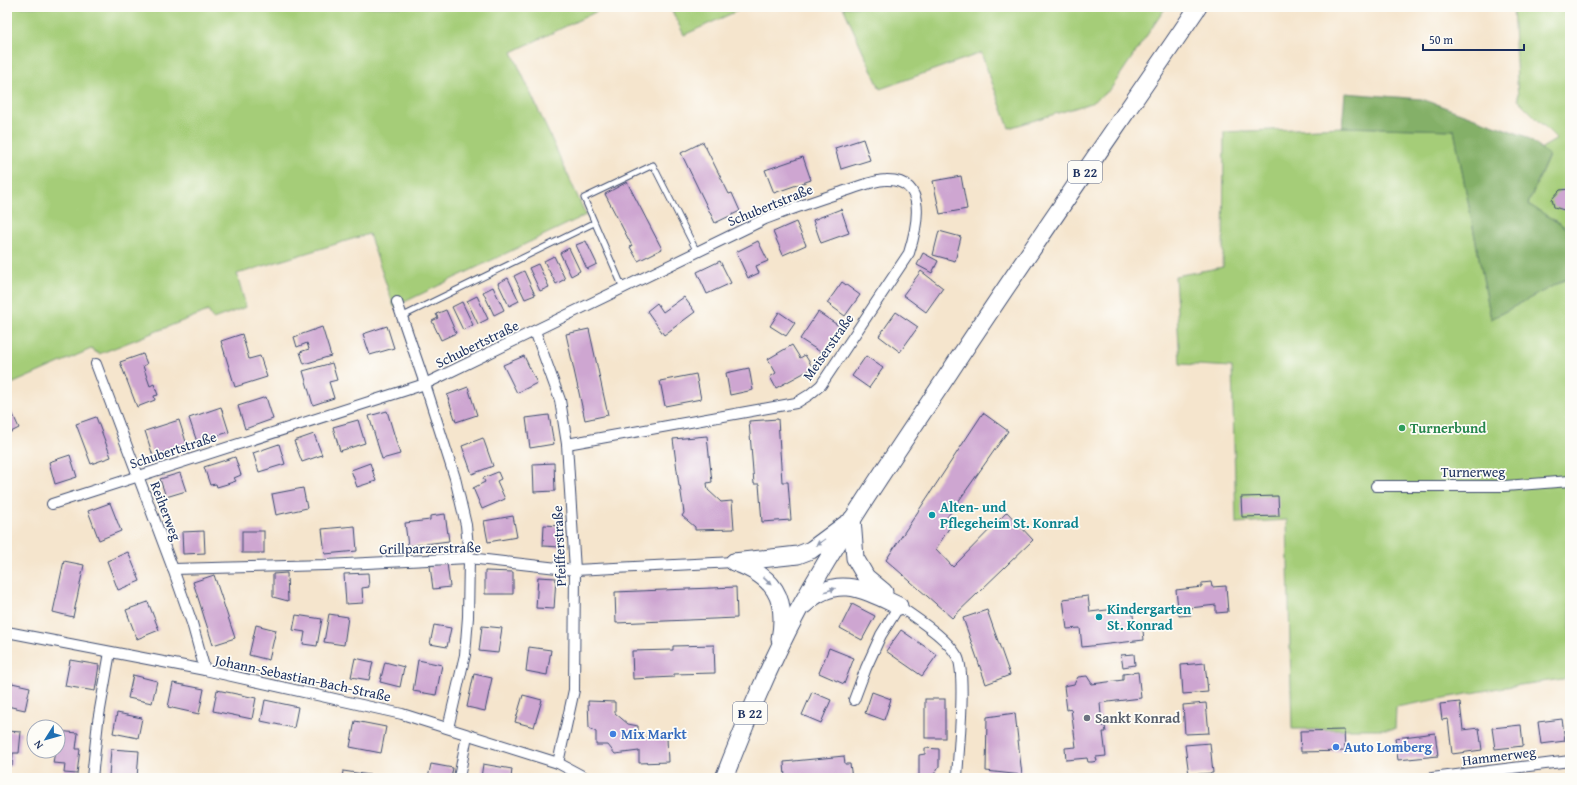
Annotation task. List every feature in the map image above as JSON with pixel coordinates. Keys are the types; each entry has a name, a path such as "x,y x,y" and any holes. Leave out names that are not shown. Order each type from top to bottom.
{"main road":[{"name":"B 22","path":"724,778 747,719 778,649 798,611 852,519 972,337 1198,7"},
{"path":"734,562 798,555 811,550 852,519"},
{"path":"852,519 856,558 866,576 899,606"},
{"path":"734,562 758,573 773,587 780,600 783,626 778,649"},
{"path":"798,611 812,597 830,589 846,586 864,589 899,606"}],"street":[{"name":"Schubertstraße","path":"52,504 138,475 426,384 765,219 858,186 885,179 900,181"},
{"name":"Meiserstraße","path":"567,444 796,403 809,395 821,385 909,253 916,230 916,199 912,190 900,181"},
{"path":"397,302 401,318 426,384 455,478 466,525 469,558 468,617 465,655 448,728"},
{"name":"Pfeifferstraße","path":"535,331 560,400 567,444 575,570 574,690 558,763"},
{"name":"Reiherweg","path":"96,364 173,569 192,623 205,670"},
{"name":"Turnerweg","path":"1376,486 1505,486 1570,481"},
{"name":"Grillparzerstraße","path":"173,569 326,565 469,558 575,570 734,562"},
{"path":"854,700 881,635 899,606 947,642 958,657 962,679 957,778"},
{"name":"Johann-Sebastian-Bach-Straße","path":"7,632 205,670 402,714 558,763 586,778"},
{"path":"92,778 98,721 110,652"},
{"path":"459,778 467,735"},
{"name":"Hammerweg","path":"1432,778 1468,776 1570,761"}],"lane":[{"path":"623,288 584,198 653,165 697,252"},
{"path":"401,318 594,223"}],"green space":[{"path":"7,7 606,7 512,52 586,215 394,307 369,234 237,274 246,307 213,319 208,311 99,354 91,349 7,386"},
{"path":"670,7 746,7 684,35"},
{"path":"843,7 1166,7 1110,90 1091,103 1009,128 981,53 880,89"},
{"path":"1513,7 1570,7 1570,230 1528,204 1549,156 1540,149 1557,139 1518,100"},
{"path":"1345,93 1422,99 1525,136 1549,155 1528,204 1570,230 1570,280 1564,280 1491,319 1454,130 1342,127"},
{"name":"Turnerbund","path":"1342,127 1454,130 1491,319 1564,280 1570,280 1570,678 1499,688 1396,707 1395,729 1292,729 1287,520 1236,523 1232,367 1180,364 1175,276 1223,267 1224,132"}],"building":[{"path":"863,139 870,160 841,169 835,148"},
{"path":"703,142 729,194 732,193 740,211 715,223 681,153"},
{"path":"803,157 811,180 774,193 765,170"},
{"path":"961,176 967,209 940,214 933,181"},
{"path":"627,182 662,249 638,261 630,247 632,246 605,194"},
{"path":"1570,189 1570,203 1564,210 1554,207 1552,199 1560,190"},
{"path":"841,209 849,233 821,243 813,220"},
{"path":"796,222 806,245 783,255 773,232"},
{"path":"939,231 961,237 955,261 933,255"},
{"path":"586,241 597,264 587,269 576,245"},
{"path":"758,241 768,261 756,266 759,273 748,278 736,252"},
{"path":"569,248 580,271 571,276 560,253"},
{"path":"923,253 938,261 932,273 917,265"},
{"path":"554,256 565,279 556,284 544,261"},
{"path":"720,261 731,283 707,294 697,272"},
{"path":"538,264 549,287 540,291 529,268"},
{"path":"524,271 535,295 525,299 514,276"},
{"path":"921,271 943,288 926,312 903,295"},
{"path":"508,278 519,301 509,306 498,283"},
{"path":"842,282 860,295 845,316 827,303"},
{"path":"493,287 504,310 494,315 483,292"},
{"path":"477,296 488,319 478,324 467,301"},
{"path":"684,297 695,312 664,335 647,311 657,303 663,312"},
{"path":"462,302 473,325 463,330 452,307"},
{"path":"446,310 456,333 441,340 432,321 438,318 436,314"},
{"path":"779,312 795,323 786,336 770,326"},
{"path":"818,312 839,326 822,353 800,339"},
{"path":"896,312 918,327 900,352 879,336"},
{"path":"387,326 394,348 370,355 363,334"},
{"path":"322,327 331,356 304,364 300,352 309,349 307,343 297,347 294,337"},
{"path":"589,329 608,415 585,420 566,334"},
{"path":"242,334 249,359 260,356 267,377 235,387 221,341"},
{"path":"792,345 800,358 805,355 813,368 776,388 770,377 776,373 768,359"},
{"path":"143,354 147,364 143,366 150,386 154,384 158,395 154,396 155,400 137,407 120,362"},
{"path":"524,356 537,383 517,393 503,365"},
{"path":"866,356 883,368 869,388 852,376"},
{"path":"332,363 337,380 329,382 334,398 313,405 303,371"},
{"path":"749,368 753,390 730,395 726,373"},
{"path":"696,374 701,399 665,406 660,381"},
{"path":"468,387 477,415 456,422 447,395"},
{"path":"266,397 273,419 245,429 238,406"},
{"path":"7,401 19,428 7,434"},
{"path":"221,407 229,432 197,442 189,418"},
{"path":"387,411 400,454 382,459 369,416"},
{"name":"Alten- und Pflegeheim St. Konrad","path":"983,413 1008,431 946,519 951,525 936,549 953,567 1007,512 1033,540 952,618 886,560"},
{"path":"549,415 554,444 530,448 526,418"},
{"path":"96,417 111,457 91,464 76,424"},
{"path":"778,419 782,482 788,482 791,520 762,522 759,484 754,484 749,421"},
{"path":"179,420 187,445 153,456 145,431"},
{"path":"358,420 365,443 340,451 333,427"},
{"path":"314,434 322,455 302,462 294,441"},
{"path":"707,436 712,482 707,483 708,490 721,502 732,501 734,529 695,530 695,527 682,516 684,513 673,439"},
{"path":"483,438 493,466 472,474 462,446"},
{"path":"279,444 285,464 259,472 253,453"},
{"path":"70,455 77,477 55,484 49,462"},
{"path":"235,457 241,475 234,478 236,481 217,487 216,484 210,485 204,467"},
{"path":"370,463 376,481 357,487 351,470"},
{"path":"554,463 555,491 534,492 533,464"},
{"path":"498,472 501,479 497,481 505,499 482,509 473,488 485,482 483,478"},
{"path":"180,473 186,491 166,497 160,479"},
{"path":"303,488 307,508 276,515 272,494"},
{"path":"1278,496 1279,516 1242,517 1241,497"},
{"path":"110,503 121,531 99,540 88,511"},
{"path":"445,514 449,541 408,546 405,523 430,520 430,516"},
{"path":"513,516 517,537 488,542 484,521"},
{"path":"544,525 562,526 561,547 543,546"},
{"path":"355,526 357,551 325,554 322,529"},
{"path":"204,531 205,553 183,554 182,532"},
{"path":"242,531 264,531 264,553 242,553"},
{"path":"128,552 140,581 118,590 107,561"},
{"path":"64,561 84,565 73,617 53,612"},
{"path":"447,563 450,587 433,589 430,566"},
{"path":"485,571 513,572 513,594 485,594"},
{"path":"287,573 288,601 273,597 273,574"},
{"path":"368,573 369,587 362,588 363,603 346,604 344,574"},
{"path":"214,575 235,638 213,645 193,582"},
{"path":"538,577 556,578 554,609 536,608"},
{"path":"1211,582 1212,587 1226,586 1228,612 1216,613 1216,605 1190,608 1191,615 1179,616 1176,590 1202,587 1202,583"},
{"path":"736,587 737,618 616,623 615,592"},
{"name":"Kindergarten St. Konrad","path":"1088,596 1090,612 1132,607 1134,623 1142,622 1144,640 1082,647 1080,628 1067,629 1063,599"},
{"path":"148,602 159,630 137,639 126,610"},
{"path":"852,604 875,616 862,640 840,628"},
{"path":"987,610 1010,675 986,684 963,618"},
{"path":"329,614 348,617 344,645 324,642"},
{"path":"296,615 322,619 317,646 303,644 305,632 293,630"},
{"path":"256,625 276,630 269,660 249,655"},
{"path":"434,625 451,628 447,647 430,644"},
{"path":"482,626 502,628 498,653 479,651"},
{"path":"901,630 937,655 922,676 886,651"},
{"path":"714,645 715,673 674,674 674,677 633,679 632,651 673,650 673,646"},
{"path":"529,647 551,650 547,675 526,671"},
{"path":"829,648 854,658 844,684 819,673"},
{"path":"1134,654 1135,665 1123,667 1121,655"},
{"path":"355,658 373,662 369,680 351,677"},
{"path":"70,660 99,665 95,691 65,686"},
{"path":"418,660 442,665 436,695 413,691"},
{"path":"385,662 404,667 400,687 380,682"},
{"path":"1205,663 1208,692 1183,694 1181,665"},
{"name":"Sankt Konrad","path":"1138,672 1141,698 1100,703 1102,726 1105,726 1106,732 1103,732 1106,756 1096,757 1097,761 1092,762 1088,762 1087,758 1066,760 1065,748 1076,747 1071,709 1067,710 1064,686 1074,684 1078,677 1087,676 1092,684 1123,680 1123,674"},
{"path":"474,674 492,678 485,711 467,707"},
{"path":"133,675 157,681 152,703 128,698"},
{"path":"12,683 30,687 25,710 7,706"},
{"path":"173,683 204,689 199,714 168,707"},
{"path":"217,690 256,698 252,719 213,711"},
{"path":"812,692 831,700 821,723 802,715"},
{"path":"872,692 891,699 884,720 865,713"},
{"path":"523,695 542,700 534,727 515,722"},
{"path":"925,699 945,699 945,738 925,738"},
{"path":"265,700 298,707 294,728 261,721"},
{"path":"588,701 615,702 615,713 628,724 638,726 638,738 667,737 668,762 639,763 639,751 615,754 608,745 596,745 596,732 589,728"},
{"path":"1460,702 1463,730 1479,728 1482,750 1452,754 1448,719 1442,720 1440,704"},
{"path":"1206,703 1209,733 1185,734 1183,705"},
{"path":"117,713 142,718 138,738 113,733"},
{"path":"1015,713 1022,775 986,771 987,717"},
{"path":"1562,719 1565,741 1541,744 1538,722"},
{"path":"355,721 386,727 381,753 350,747"},
{"path":"1521,725 1523,746 1495,749 1492,728"},
{"path":"1344,730 1345,751 1301,752 1300,731"},
{"path":"7,731 21,732 19,753 13,753 12,766 7,766"},
{"path":"66,732 78,733 76,749 80,749 77,774 64,773 65,764 53,763 54,759 66,759"},
{"path":"1435,733 1438,756 1398,760 1395,738"},
{"path":"1210,743 1213,773 1189,775 1185,745"},
{"path":"925,748 939,749 939,766 935,773 929,778 919,776 919,755 925,754"},
{"path":"111,749 139,751 137,778 109,776"},
{"path":"844,756 845,764 850,764 852,778 785,778 784,762"},
{"path":"431,764 453,768 451,778 428,778"},
{"path":"483,764 512,769 511,778 481,778"},
{"path":"343,771 370,775 369,778 342,778"},
{"path":"396,775 415,777 415,778 395,778"}],"place":[{"name":"Turnerbund","path":"1402,428"},
{"name":"Alten- und Pflegeheim St. Konrad","path":"932,515"},
{"name":"Kindergarten St. Konrad","path":"1099,617"},
{"name":"Sankt Konrad","path":"1087,718"},
{"name":"Mix Markt","path":"613,734"},
{"name":"Auto Lomberg","path":"1336,747"}]}
